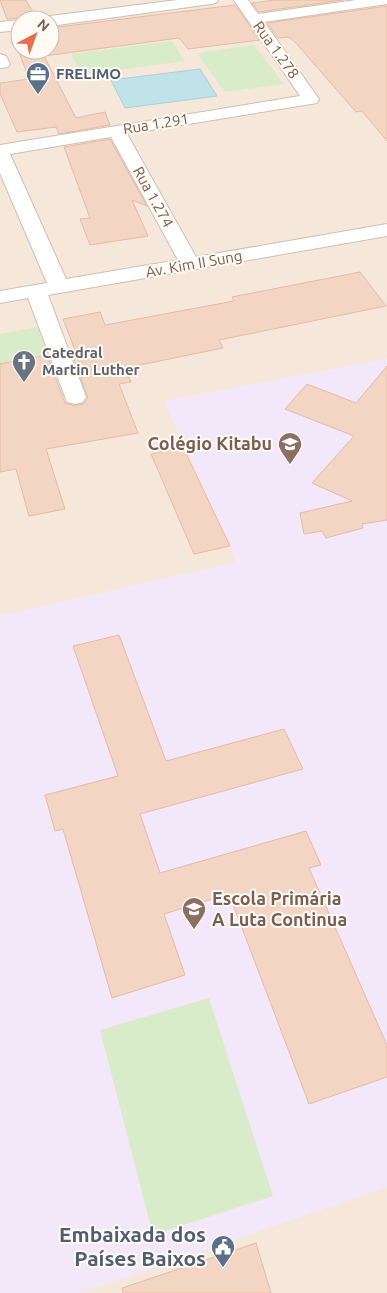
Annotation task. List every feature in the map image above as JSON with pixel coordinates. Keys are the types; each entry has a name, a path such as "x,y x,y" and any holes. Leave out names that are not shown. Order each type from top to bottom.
{"street":[{"path":"60,20 211,0"},
{"name":"Rua 1.278","path":"241,0 312,99"},
{"path":"254,19 387,0"},
{"name":"Rua 1.291","path":"0,151 116,130 312,99"},
{"name":"Rua 1.274","path":"116,130 190,264"},
{"path":"0,151 58,287"},
{"name":"Av. Kim II Sung","path":"0,297 387,230"},
{"path":"36,291 75,397"}],"shaded area":[{"path":"0,0 387,0 387,1293 0,1293"},
{"name":"Escola Primária A Luta Continua","path":"387,359 387,1187 80,1293 0,1293 0,616 237,562 164,401"}],"green space":[{"path":"172,41 185,61 82,75 71,54"},
{"path":"254,45 284,84 225,92 197,53"},
{"path":"38,327 52,364 43,366 29,364 27,359 0,364 0,334"},
{"path":"209,998 273,1196 153,1235 100,1030"}],"water":[{"path":"200,69 217,96 125,108 111,80"}],"building":[{"path":"0,0 26,0 32,10 10,10 10,19 7,19"},
{"path":"275,0 343,0 259,12 252,3"},
{"path":"235,5 260,40 188,49 179,38 60,54 60,27"},
{"path":"387,6 387,141 362,111 356,112 295,42 289,37 278,38 267,23"},
{"path":"22,60 46,60 76,118 105,112 110,125 59,134 56,127 17,132 0,94 0,83 29,79"},
{"path":"110,139 147,206 132,200 148,236 90,245 80,219 90,218 64,147"},
{"path":"360,272 386,306 219,340 223,348 125,368 131,382 119,384 138,433 46,449 65,509 29,516 16,469 0,472 0,364 47,355 65,403 75,406 83,404 88,398 71,351 75,350 63,319 100,312 105,325 234,301 232,297"},
{"path":"387,366 387,520 362,524 363,528 326,538 322,531 304,534 300,513 352,501 312,483 354,436 285,409 307,384 356,403"},
{"path":"183,447 230,546 194,554 151,454"},
{"path":"119,635 166,761 284,729 303,769 140,814 160,873 306,831 321,865 309,868 387,1045 387,1077 309,1104 229,894 164,914 185,975 112,998 63,829 55,831 45,795 118,776 73,646"},
{"name":"Embaixada dos Países Baixos","path":"256,1243 271,1293 123,1293 122,1288"}],"place":[{"name":"FRELIMO","path":"38,95"},
{"name":"Catedral Martin Luther","path":"24,383"},
{"name":"Colégio Kitabu","path":"290,465"},
{"name":"Escola Primária A Luta Continua","path":"194,930"},
{"name":"Embaixada dos Países Baixos","path":"223,1268"}]}
